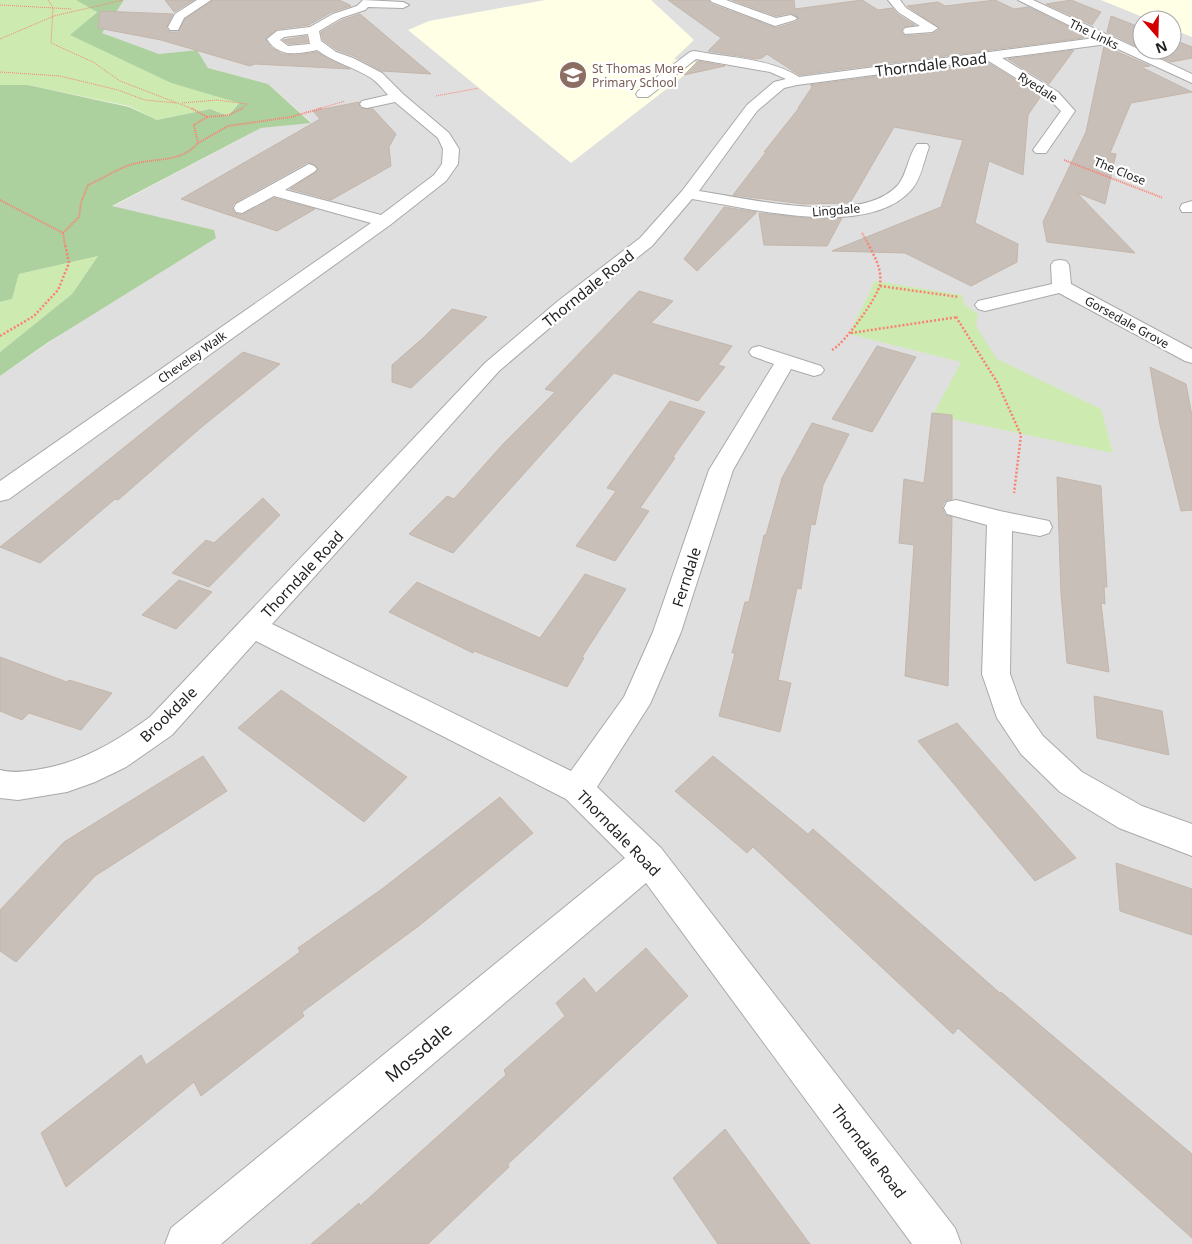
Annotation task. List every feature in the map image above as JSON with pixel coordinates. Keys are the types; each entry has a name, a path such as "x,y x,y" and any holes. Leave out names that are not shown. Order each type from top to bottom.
{"street":[{"path":"163,17 177,22 205,0"},
{"path":"716,0 775,22 792,18"},
{"path":"894,0 902,10 932,28 908,31"},
{"name":"The Links","path":"1024,0 1192,79"},
{"path":"313,30 317,46 299,50 283,50 275,45 272,39 281,34 313,30 337,16 361,8 368,2 403,5"},
{"name":"Thorndale Road","path":"940,1244 649,859 577,789 253,627 492,367 565,305 646,242 688,194 752,108 779,85 797,81 1107,40"},
{"name":"Cheveley Walk","path":"0,493 384,222 440,178 450,164 451,150 444,136 377,76 317,46"},
{"path":"643,94 694,54 773,69 785,73 797,81"},
{"name":"Ryedale","path":"990,56 1053,95 1068,111 1041,150"},
{"path":"366,104 402,100"},
{"name":"Lingdale","path":"688,194 809,213 849,211 879,205 895,196 906,186 922,146"},
{"path":"242,208 309,169"},
{"path":"272,191 384,222"},
{"path":"985,305 1062,287 1060,265"},
{"name":"Gorsedale Grove","path":"1062,287 1192,357"},
{"path":"759,352 814,370"},
{"name":"Ferndale","path":"577,789 635,704 667,632 721,470 786,361"},
{"path":"956,508 1006,509 1040,527"},
{"path":"1006,509 996,674 1008,709 1032,745 1071,782 1131,817 1192,840"},
{"name":"Brookdale","path":"2,790 49,783 93,770 130,750 161,726 253,627"},
{"name":"Mossdale","path":"186,1244 649,859"}],"path":[{"path":"48,0 54,8"},
{"path":"0,39 52,16 124,0"},
{"path":"0,5 78,9"},
{"path":"0,72 60,76 118,90 145,100 163,104 180,103 217,100 247,104 240,112 216,119 207,117 180,103 120,81 93,62 51,43 54,8"},
{"path":"402,100 479,88"},
{"path":"63,233 79,217 81,203 88,185 133,164 175,158 192,151 198,143 228,126 291,117 332,103 354,99 366,104"},
{"path":"198,143 194,125 207,117"},
{"name":"The Close","path":"1041,150 1190,207"},
{"path":"0,200 63,233"},
{"path":"814,370 819,358 838,347 851,333 880,286 879,265 849,211"},
{"path":"0,336 34,316 58,290 69,263 63,233"},
{"path":"880,286 958,296 985,305"},
{"path":"851,333 968,315 985,305"},
{"path":"956,317 997,382 1022,435 1006,509"}],"shaded area":[{"path":"124,0 1192,0 1192,1244 0,1244 0,376 214,230 112,207 261,128 311,122 268,84 208,68 197,50 159,54 101,33"},
{"name":"St Thomas More Primary School","path":"545,0 651,0 694,40 674,59 700,63 571,163 408,30 429,21"},
{"path":"1101,0 1192,0 1192,37 1182,33 1182,10 1132,10 1132,13"}],"green space":[{"path":"0,0 76,0 97,11 71,35 171,83 239,102 228,116 210,109 157,120 129,106 28,85 0,85"},
{"path":"76,0 124,0 102,33 159,54 197,50 208,68 268,84 311,123 261,128 112,206 214,230 216,238 47,343 0,376 0,352 72,294 98,256 19,274 12,299 0,302 0,85 28,85 129,107 157,120 210,109 228,116 239,103 171,83 70,35 97,12"},
{"path":"98,256 72,294 0,352 0,302 12,299 19,274"},
{"path":"875,281 962,295 965,305 978,314 976,326 997,359 1101,409 1113,453 933,415 961,362 849,334"}],"building":[{"path":"165,0 194,0 174,12"},
{"path":"213,0 339,0 348,4 351,6 332,12 309,25 277,29 265,39 271,47 282,54 296,55 317,52 350,69 255,64 250,66 161,40 98,28 100,11 173,14 166,28 170,32 178,32 185,19"},
{"path":"668,0 708,0 711,4 776,28 796,22 799,18 791,13 776,16 732,0 794,0 795,9 862,0 878,10 892,8 897,14 915,25 903,27 901,32 905,36 932,34 940,29 907,6 938,2 945,6 995,0 1014,9 1028,7 1085,35 1083,38 799,75 767,54 762,58 756,59 708,51 721,38"},
{"path":"1071,0 1101,12 1092,25 1046,4"},
{"path":"360,14 431,74 382,71 354,56 337,50 323,40 321,32 342,20"},
{"path":"1111,16 1132,24 1132,44 1107,32"},
{"path":"306,36 308,42 289,44 283,40"},
{"path":"1182,43 1192,47 1192,58 1182,60"},
{"path":"1104,46 1132,58 1132,60 1150,66 1141,67 1192,92 1131,103 1110,153 1116,154 1105,204 1077,193 1135,253 1047,242 1043,222 1086,132"},
{"path":"1074,50 1049,84 1008,59"},
{"path":"698,61 725,66 684,75"},
{"path":"987,62 1041,96 1028,115 1023,175 989,161 975,223 1018,244 1017,262 971,286 905,253 832,251 941,207 963,140 894,127 850,203 803,204 733,195 799,108 812,87 810,85"},
{"path":"359,102 360,108 373,109 396,134 389,147 391,166 331,200 290,189 318,170 315,165 308,162 234,203 232,207 234,213 242,215 274,198 315,209 277,231 181,199 320,119 313,111"},
{"path":"724,207 757,212 697,271 684,259"},
{"path":"759,213 807,218 842,218 827,246 764,245"},
{"path":"639,291 673,301 651,323 732,346 718,365 725,367 698,401 614,373 453,553 409,534 447,496 454,499 503,444 555,392 545,389"},
{"path":"452,309 487,317 411,388 392,382 392,365"},
{"path":"877,346 916,357 872,432 832,419"},
{"path":"243,352 280,364 204,425 118,500 115,499 40,563 0,547"},
{"path":"1150,367 1186,384 1192,416 1192,510 1181,511 1160,425"},
{"path":"670,401 705,412 640,508 649,511 615,561 576,546 616,491 607,488"},
{"path":"932,413 952,415 952,499 945,501 942,507 945,515 952,517 948,686 905,676 914,545 899,543 904,479 924,483"},
{"path":"812,423 849,434 823,485 815,525 811,524 801,589 797,588 778,680 791,683 780,732 719,716 735,653 732,653 745,602 749,602 764,535 766,535 782,478"},
{"path":"1057,477 1101,486 1107,587 1104,587 1105,604 1101,603 1109,672 1067,663 1061,594"},
{"path":"263,498 280,515 209,587 172,573 206,540 214,543"},
{"path":"585,574 626,589 582,657 584,658 567,687 474,651 473,653 389,612 417,582 540,638"},
{"path":"179,580 212,592 176,629 142,615"},
{"path":"0,657 67,682 69,680 112,693 81,730 29,713 22,720 0,711"},
{"path":"281,690 407,777 364,822 238,728"},
{"path":"1094,696 1162,711 1169,755 1097,738"},
{"path":"957,723 1076,858 1035,881 918,741"},
{"path":"203,756 227,791 95,876 16,962 0,951 0,910 64,842"},
{"path":"713,756 808,834 813,829 1000,993 1192,1154 1192,1238 958,1028 953,1034 753,847 747,853 675,791"},
{"path":"500,797 533,833 420,925 302,1012 304,1016 201,1096 194,1082 66,1187 41,1133 141,1055 146,1065 300,952 298,948 382,889"},
{"path":"1116,863 1192,889 1192,935 1120,911"},
{"path":"646,948 688,996 508,1164 509,1167 428,1244 311,1244 359,1203 360,1206 506,1075 504,1070 565,1016 556,1003 584,978 596,993"},
{"path":"725,1129 810,1244 718,1244 673,1178"}],"place":[{"name":"St Thomas More Primary School","path":"573,75"}]}
